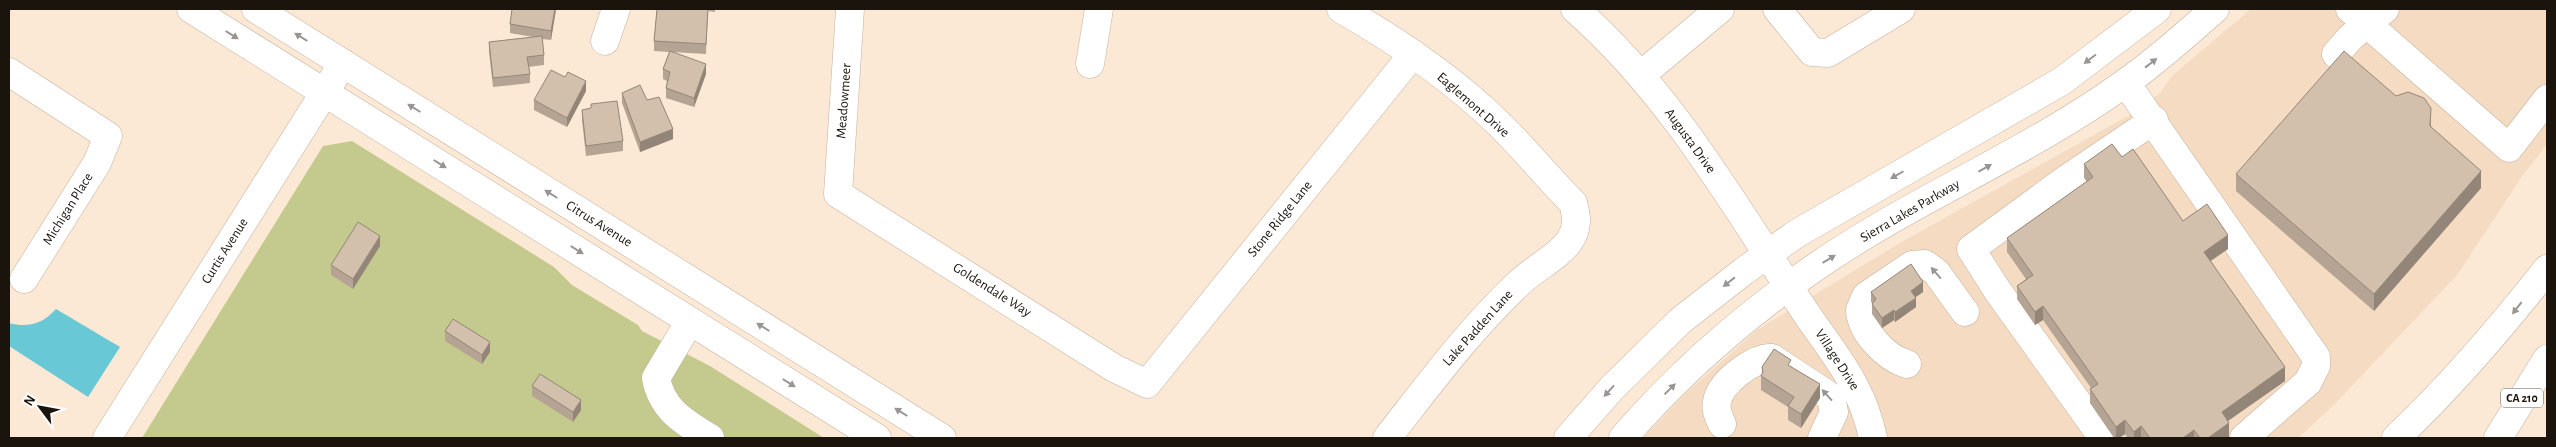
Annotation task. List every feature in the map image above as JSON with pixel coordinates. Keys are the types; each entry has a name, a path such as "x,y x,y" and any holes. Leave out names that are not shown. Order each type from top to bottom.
{"main road":[{"path":"191,9 877,438"},
{"name":"Citrus Avenue","path":"256,9 942,438"},
{"path":"605,41 616,9"},
{"name":"Meadowmeer","path":"838,194 850,9"},
{"path":"1090,64 1099,9"},
{"name":"Eaglemont Drive","path":"1341,9 1413,54 1498,123 1573,204 1577,226"},
{"name":"Augusta Drive","path":"1575,9 1641,75 1696,147 1769,253 1789,287"},
{"path":"1641,75 1720,9"},
{"path":"1777,9 1812,52 1819,54 1828,52 1901,9"},
{"path":"1568,438 1612,388 1680,321 1769,253 1806,227 2062,81 2157,9"},
{"name":"Sierra Lakes Parkway","path":"1623,438 1695,365 1740,325 1826,260 1934,196 2054,130 2126,83 2215,9"},
{"path":"2336,54 2368,14 2509,148 2547,99"},
{"name":"Stone Ridge Lane","path":"1147,384 1413,54"},
{"name":"Curtis Avenue","path":"107,438 342,63"},
{"name":"Michigan Place","path":"9,72 108,136 97,163 24,279"},
{"path":"2126,83 2154,120 2316,357 2316,366 2308,382 2244,438"},
{"path":"2103,438 1997,290 1971,249 2065,180 2154,120"},
{"name":"Goldendale Way","path":"838,194 1114,368 1147,384"},
{"name":"Lake Padden Lane","path":"1387,438 1485,318 1518,283 1564,249 1577,226"},
{"path":"1907,364 1894,360 1884,352 1864,324 1860,310 1866,296 1912,266 1925,264 1936,272 1965,312"},
{"path":"2396,438 2450,385 2500,330 2547,269"},
{"name":"Village Drive","path":"1789,287 1857,388 1866,409 1873,438"},
{"path":"690,321 656,378 659,395 670,409 710,438"},
{"path":"1722,424 1716,402 1722,390 1752,362 1772,358 1830,397 1834,412 1822,438"},
{"name":"CA 210","path":"2498,438 2547,358"}],"shaded area":[{"path":"2251,9 2547,9 2547,144 2523,175 2457,275 2332,407 2298,438 1643,438 1685,394 1757,330 1898,244 2128,116 2159,94 2173,75"}],"green space":[{"path":"352,141 554,267 572,285 638,325 642,331 710,366 824,438 142,438 323,146"}],"water":[{"path":"56,309 120,347 88,397 9,346 9,323 29,325 46,318"}],"building":[{"path":"512,9 555,9 551,31 510,24"},
{"path":"657,9 708,9 706,44 654,41"},
{"path":"542,36 544,55 527,57 530,74 493,78 489,42"},
{"path":"670,51 706,64 694,98 666,88 670,72 663,69"},
{"path":"2344,51 2396,96 2408,92 2424,98 2431,108 2430,126 2481,171 2374,294 2236,174"},
{"path":"551,70 565,77 568,72 586,81 567,118 534,100"},
{"path":"640,85 647,100 659,97 673,129 640,142 622,93"},
{"path":"617,101 623,141 586,146 582,110 591,108 591,104"},
{"path":"2112,144 2122,157 2133,149 2183,221 2207,204 2228,235 2204,252 2285,367 2222,412 2229,423 2208,438 2200,438 2194,430 2183,438 2150,438 2141,426 2134,432 2125,420 2116,427 2090,389 2098,384 2043,306 2035,312 2017,286 2033,275 2007,238 2093,177 2084,164"},
{"path":"358,222 380,236 353,279 331,265"},
{"path":"1911,264 1923,282 1911,291 1916,298 1882,318 1872,304 1876,299 1871,292"},
{"path":"453,319 490,342 482,355 445,331"},
{"path":"1774,349 1791,360 1788,365 1820,384 1801,414 1788,406 1794,397 1761,376 1763,372 1762,367"},
{"path":"540,374 581,400 573,412 532,386"}]}
